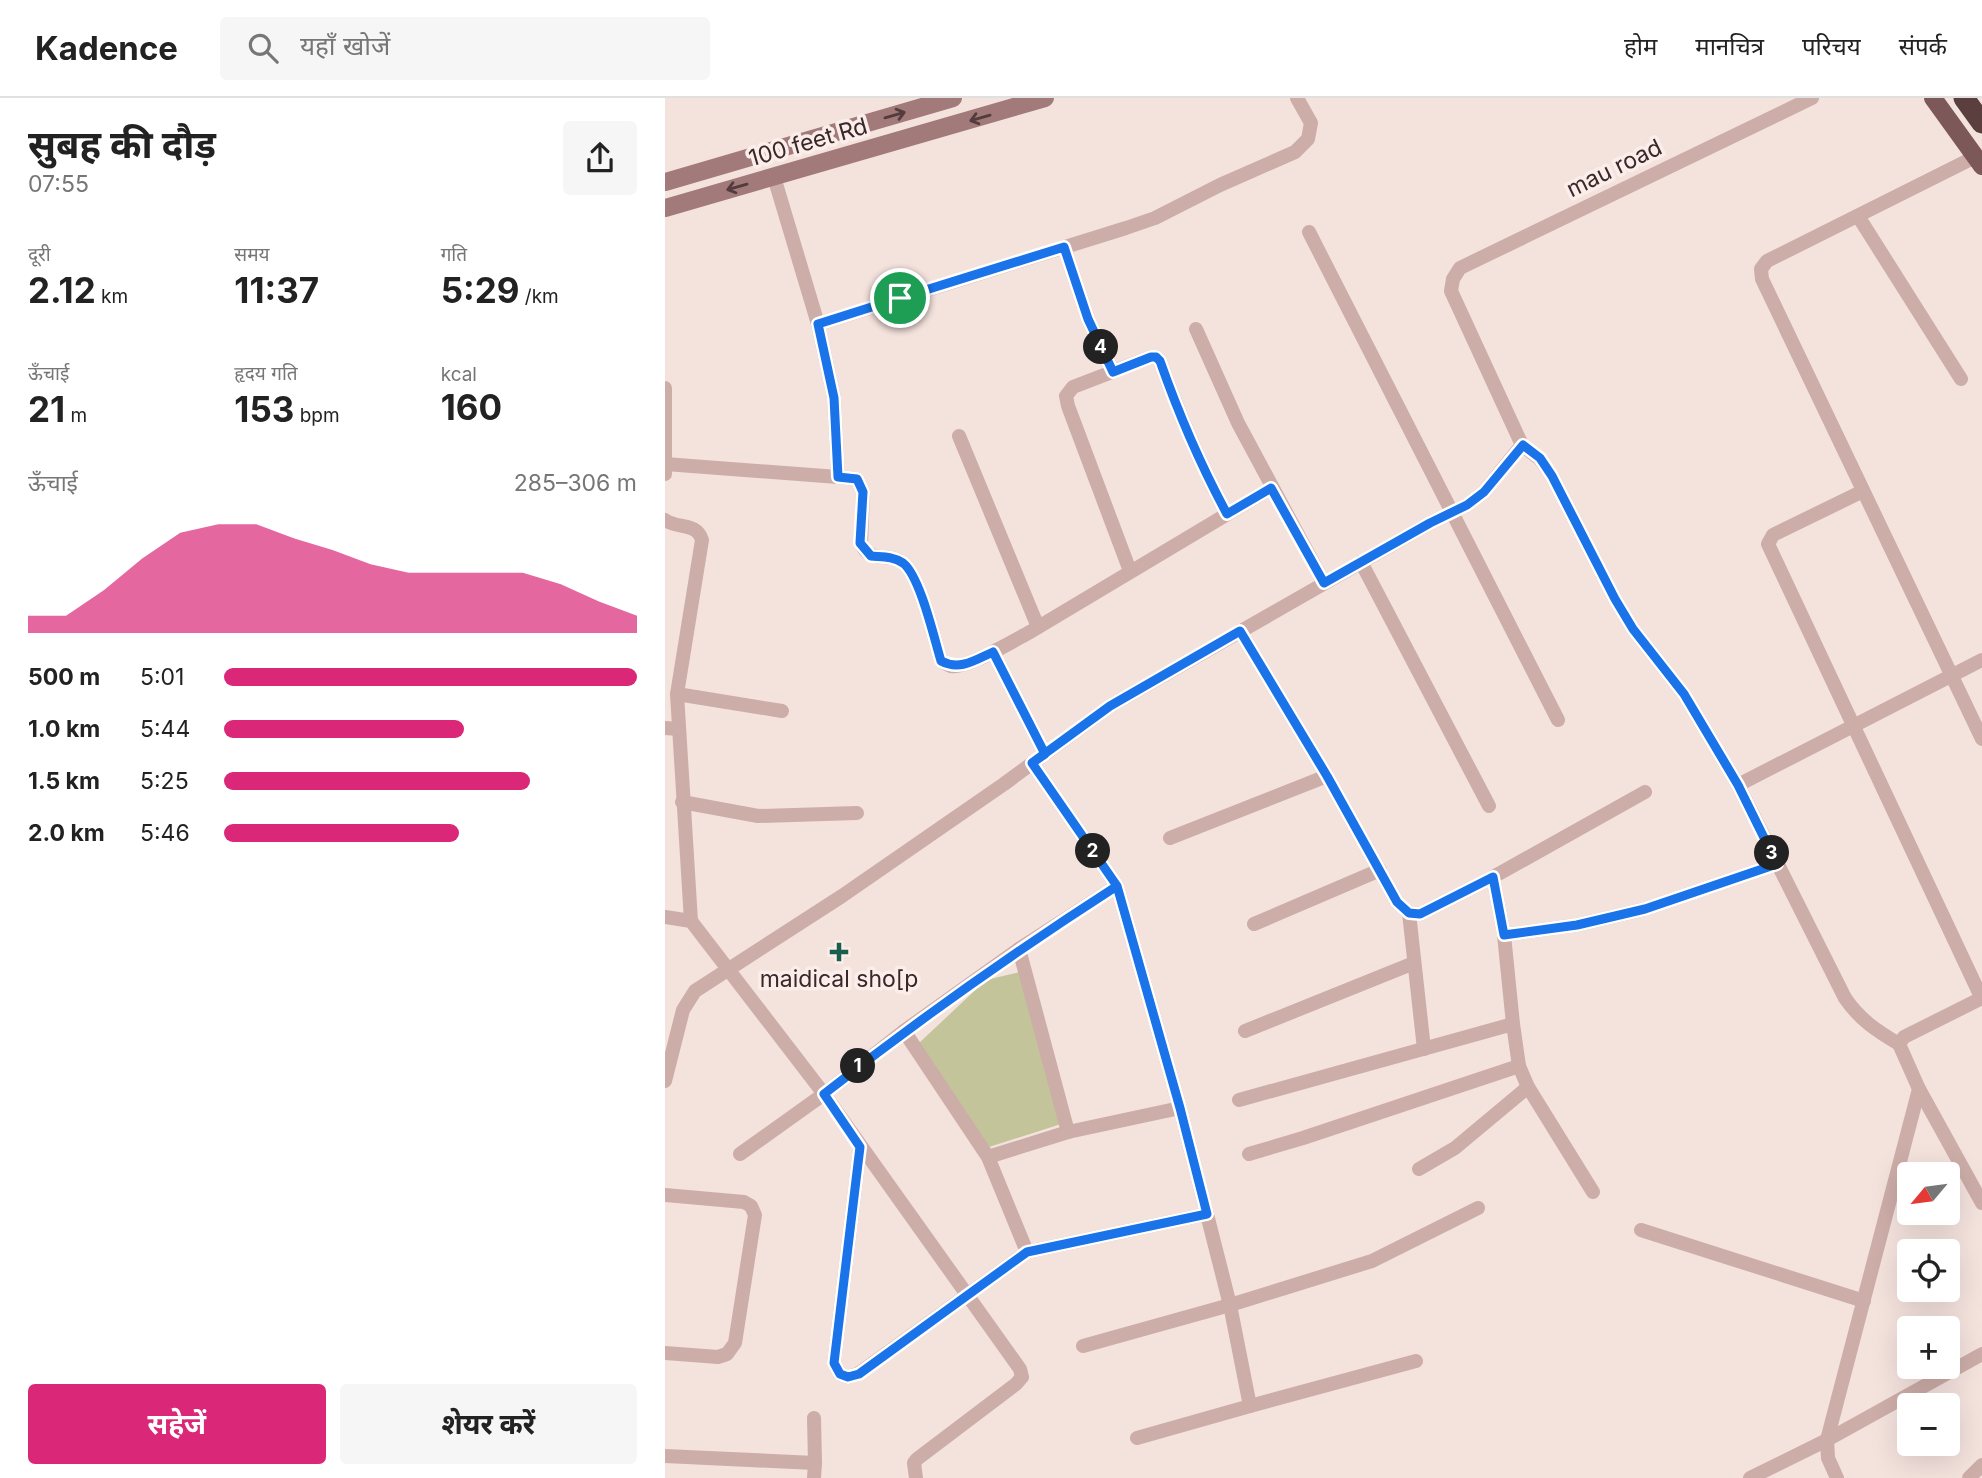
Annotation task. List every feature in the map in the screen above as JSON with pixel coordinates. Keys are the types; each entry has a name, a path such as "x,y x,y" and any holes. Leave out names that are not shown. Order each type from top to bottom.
{"highway":[{"path":"1964,98 1982,123"}],"main road":[{"path":"665,183 953,98"},
{"name":"100 feet Rd","path":"665,208 1045,98"},
{"path":"1933,98 1979,162"}],"street":[{"path":"818,324 1155,218 1220,185 1295,152 1308,139 1311,123 1297,98"},
{"name":"mau road","path":"1523,445 1451,292 1453,279 1460,268 1812,98"},
{"path":"1979,162 1857,216 1767,261 1761,269 1762,279 1982,739"},
{"path":"774,177 818,324 834,398 838,477"},
{"path":"1857,216 1961,379"},
{"path":"1309,232 1558,720"},
{"path":"1064,247 1088,319 1113,372"},
{"path":"1196,328 1238,423 1324,583"},
{"path":"1130,571 1066,396 1073,387 1156,357 1160,361 1183,426 1227,514"},
{"path":"665,390 665,474"},
{"path":"959,436 1038,627"},
{"path":"665,1081 683,1010 695,991 842,896 1110,706 1361,562 1467,505 1484,492 1523,445 1540,458 1552,476 1633,629 1684,694 1738,785 1845,998 1857,1016 1899,1044 1919,1089 1982,1203"},
{"path":"665,464 857,479 863,492 860,543 863,550 871,556 894,558 911,572 941,661 952,666 965,664 993,652 1038,627 1271,488"},
{"path":"1863,491 1773,535 1768,544 1982,998 1904,1037 1899,1044"},
{"path":"665,520 694,528 700,533 702,540 672,728 682,802 691,921 824,1094 1020,1369 1022,1377 1016,1384 917,1459 914,1463 916,1478"},
{"path":"1361,562 1489,806"},
{"path":"1240,631 1327,776 1397,902 1409,913 1420,914 1493,877 1645,792"},
{"path":"993,652 1045,754"},
{"path":"1738,785 1982,660"},
{"path":"677,694 782,711"},
{"path":"1032,763 1117,886 1180,1108 1230,1305 1250,1406"},
{"path":"1170,838 1327,776"},
{"path":"682,802 758,816 857,813"},
{"path":"1504,935 1577,925 1645,909 1777,864"},
{"path":"1254,924 1380,870"},
{"path":"1493,877 1504,935 1520,1066 1528,1087 1593,1192"},
{"path":"740,1154 1019,949 1117,886"},
{"path":"1409,913 1424,1049"},
{"path":"665,917 691,921"},
{"path":"1019,949 1068,1132"},
{"path":"1245,1031 1414,962"},
{"path":"1239,1100 1513,1024"},
{"path":"904,1031 988,1157 1027,1252"},
{"path":"1249,1154 1520,1066"},
{"path":"1419,1169 1455,1147 1528,1087"},
{"path":"1837,1478 1828,1458 1827,1440 1919,1089"},
{"path":"988,1157 1068,1132 1180,1108"},
{"path":"860,1147 834,1363 840,1374 848,1377 859,1374 1027,1252 1207,1214"},
{"path":"1969,1179 1982,1171"},
{"path":"665,1195 744,1202 751,1206 755,1215 735,1343 727,1354 718,1357 665,1353"},
{"path":"1083,1346 1230,1305 1372,1261 1478,1208"},
{"path":"1641,1230 1864,1301"},
{"path":"1750,1478 1827,1440 1982,1354"},
{"path":"1137,1438 1416,1361"},
{"path":"665,1456 814,1471 814,1418"},
{"path":"1969,1478 1982,1466"}],"green space":[{"path":"1024,971 1061,1124 989,1147 918,1044 986,980"}],"place":[{"name":"maidical sho[p","path":"839,952"}],"route":[{"path":"900,298 818,324 834,398 838,477 857,479 862,485 860,543 863,550 871,556 894,558 911,572 941,661 952,666 965,664 993,652 1045,754 1032,763 1117,886 1019,949 904,1031 824,1094 860,1147 834,1363 840,1374 848,1377 859,1374 1027,1252 1207,1214 1117,886 1075,825 1032,763 1110,706 1240,631 1327,776 1397,902 1409,913 1420,914 1493,877 1504,935 1577,925 1645,909 1777,864 1738,785 1684,694 1633,629 1615,599 1552,476 1540,458 1523,445 1484,492 1467,505 1324,583 1271,488 1227,514 1183,426 1160,361 1151,357 1113,372 1088,319 1064,247 900,298"}]}
